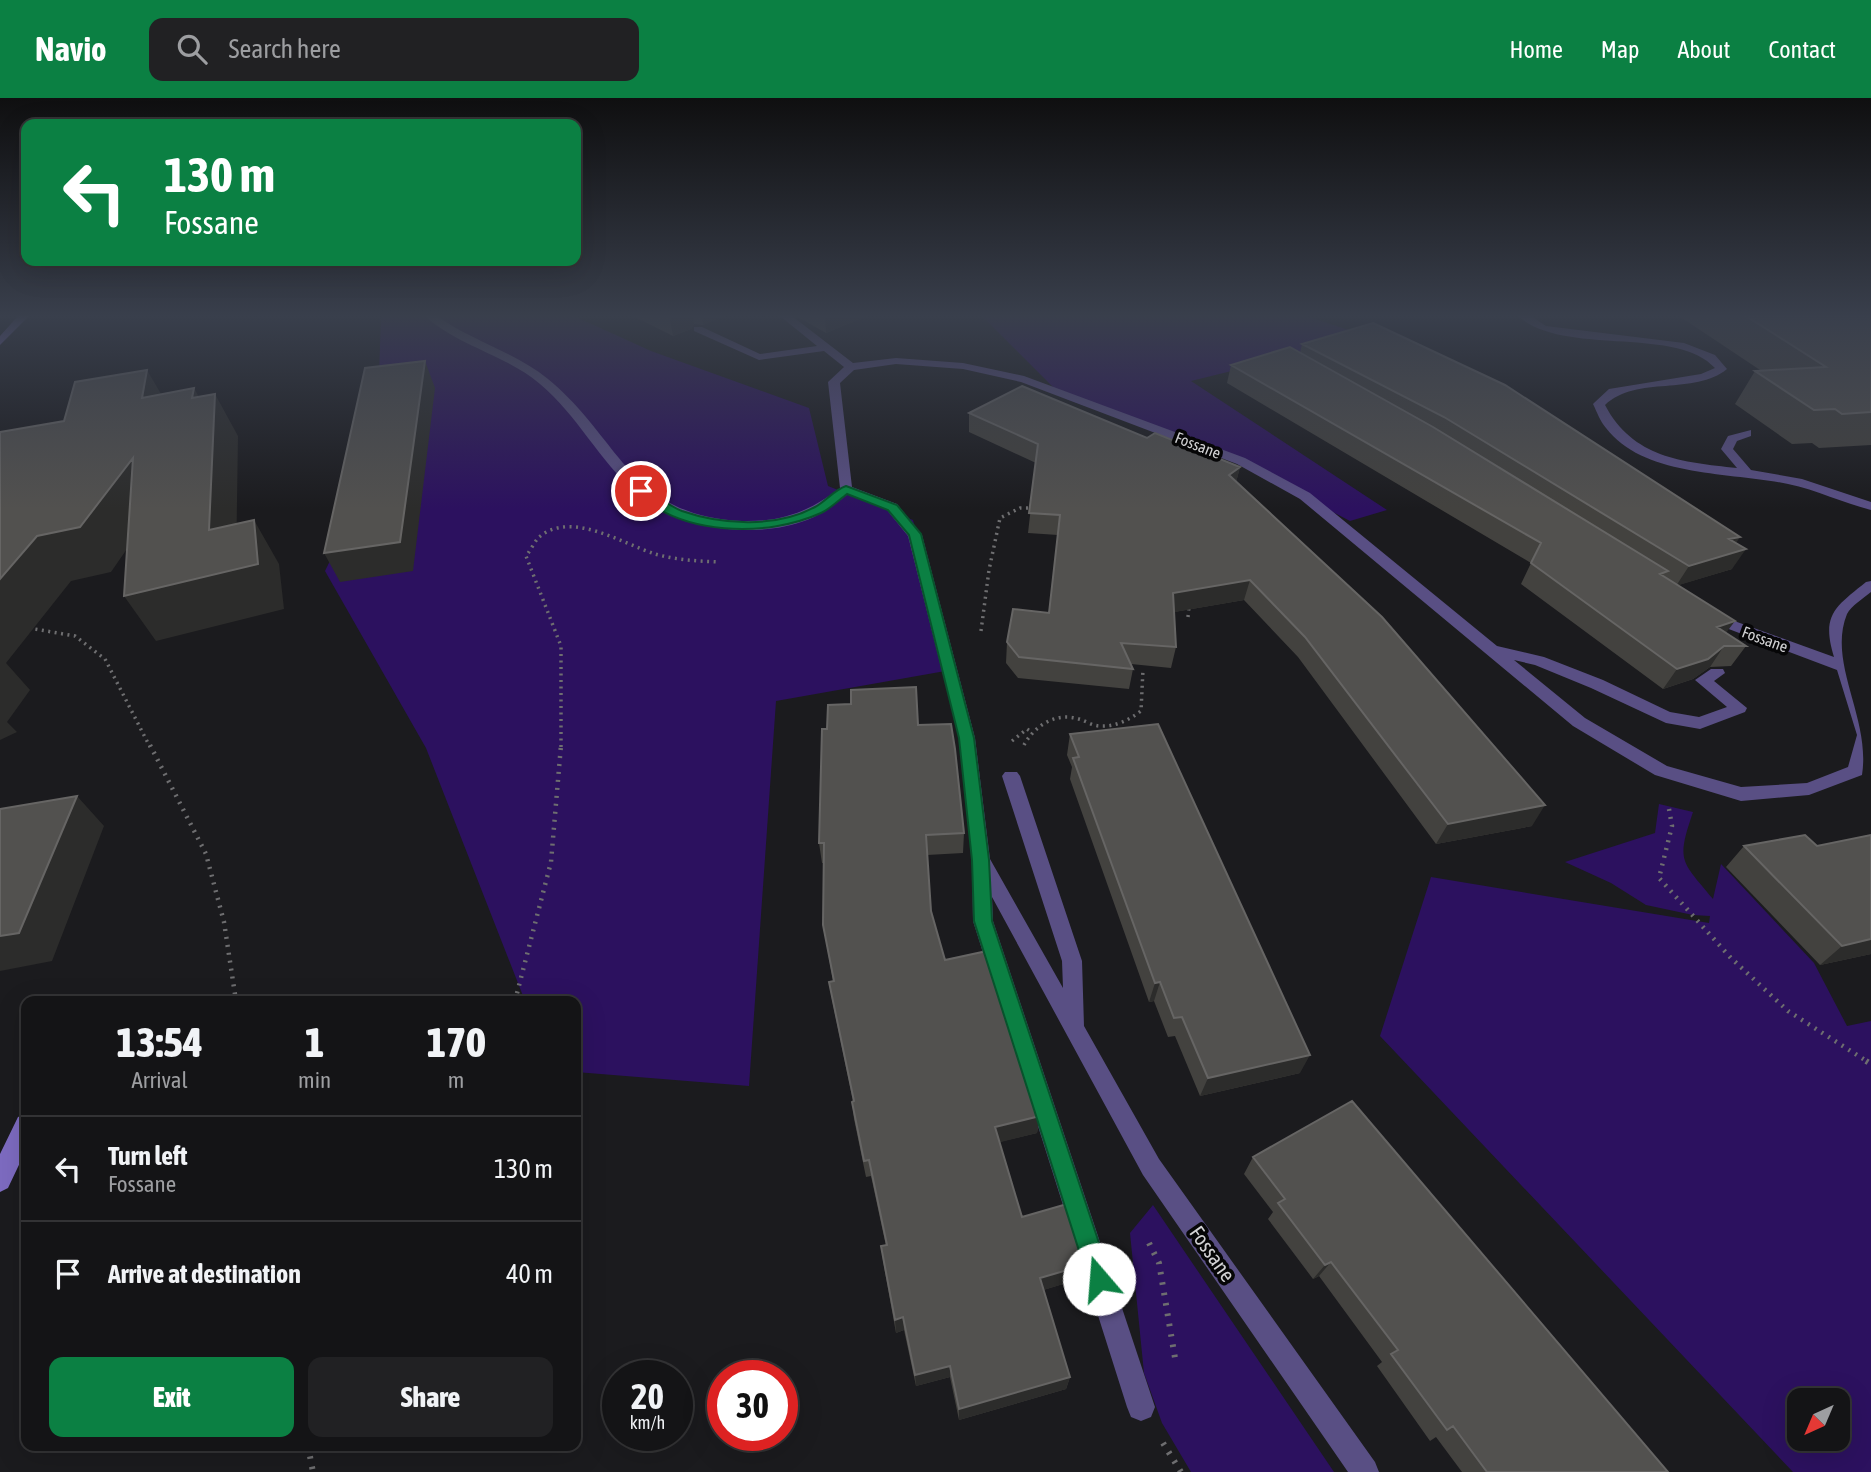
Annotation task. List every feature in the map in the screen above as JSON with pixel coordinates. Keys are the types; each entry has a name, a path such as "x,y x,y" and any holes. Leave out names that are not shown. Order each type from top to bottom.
{"main road":[{"path":"0,1180 21,1136"}],"street":[{"path":"542,380 641,491 676,513 709,522 747,526 785,522 819,510 846,489 834,382 836,380"},
{"name":"Fossane","path":"1027,380 1241,461 1305,496 1579,722 1661,771 1741,794 1809,789 1856,771 1865,735 1835,637 1841,610 1871,585"},
{"path":"1683,380 1613,391 1599,404 1604,421 1619,435 1646,452 1682,466 1773,477 1824,489 1871,506"},
{"path":"1747,433 1732,439 1727,449 1748,474"},
{"name":"Fossane","path":"846,489 892,507 915,534 967,738 981,860 983,921 1141,1407"},
{"name":"Fossane","path":"1693,606 1717,621 1844,667"},
{"name":"Fossane","path":"1493,650 1539,661 1597,684 1666,717 1700,723 1739,708 1703,680 1717,673"},
{"name":"Fossane","path":"1012,776 1072,961 1075,1027"},
{"name":"Fossane","path":"981,860 1151,1167 1365,1472"}],"path":[{"path":"949,673 972,669 1000,518 1020,508 1039,508"},
{"path":"516,996 551,862 560,782 561,646 527,556 533,542 553,529 575,526 670,558 722,562"},
{"path":"1188,617 1189,598"},
{"path":"22,627 75,636 105,659 206,854 224,922 235,996"},
{"path":"1012,776 1030,731 1041,722 1074,717 1097,726 1108,725 1128,721 1141,711 1143,669"},
{"path":"1661,771 1672,826 1659,878 1731,958 1788,1011 1871,1063"},
{"path":"1148,1240 1159,1264 1178,1379"},
{"path":"1164,1444 1171,1436"},
{"path":"309,1451 313,1472"}],"shaded area":[{"path":"379,380 732,380 809,408 828,486 913,520 951,670 776,701 749,1086 581,1072 581,996 523,996 426,748 325,571 376,467"},
{"path":"1046,380 1195,380 1191,381 1387,510 1350,521 1241,464 1064,398"},
{"path":"1659,804 1693,812 1684,841 1685,860 1688,868 1713,899 1721,864 1814,963 1847,1026 1871,1021 1871,1472 1793,1472 1380,1036 1431,877 1709,923 1710,916 1646,905 1611,883 1565,862 1655,833"},
{"path":"1153,1205 1334,1472 1191,1472 1162,1423 1144,1373 1130,1233"}],"building":[{"path":"145,380 142,398 194,388 192,398 215,394 209,530 254,520 258,564 124,596 133,458 80,527 37,536 0,579 0,432 64,421 75,382"},
{"path":"362,380 422,380 400,542 324,553"},
{"path":"1257,380 1349,380 1433,427 1668,571 1660,574 1735,621 1717,627 1746,646 1724,646 1708,659 1677,669 1531,563 1541,543"},
{"path":"1372,380 1495,380 1740,537 1729,539 1746,549 1689,566 1444,417"},
{"path":"1769,380 1871,380 1871,412 1842,414 1835,409 1814,410"},
{"path":"1022,386 1147,438 1155,433 1240,467 1229,475 1382,617 1545,805 1448,824 1305,637 1250,580 1173,593 1176,647 1121,643 1133,669 1019,657 1007,642 1013,609 1049,613 1060,515 1029,513 1038,444 969,413"},
{"path":"916,687 918,725 951,724 964,833 926,835 931,911 945,960 987,951 1040,1116 995,1127 1022,1217 1067,1204 1088,1264 1040,1278 1070,1377 959,1409 950,1366 915,1375 903,1317 895,1320 881,1246 887,1245 869,1160 864,1161 852,1102 854,1101 829,982 834,981 823,925 824,843 819,843 822,729 827,729 828,705 851,704 851,690"},
{"path":"1158,724 1310,1055 1208,1078 1182,1017 1174,1018 1160,982 1155,983 1073,758 1079,757 1070,734"},
{"path":"77,796 19,933 0,936 0,809"},
{"path":"1805,835 1817,846 1871,835 1871,939 1842,946 1744,846"},
{"path":"1352,1101 1668,1472 1487,1472 1453,1426 1447,1430 1391,1354 1398,1350 1331,1262 1325,1265 1278,1203 1285,1199 1253,1157"}],"route":[{"path":"641,491 676,513 709,522 747,526 785,522 819,510 846,489 892,507 915,534 967,738 981,860 983,921 1099,1279"}]}
